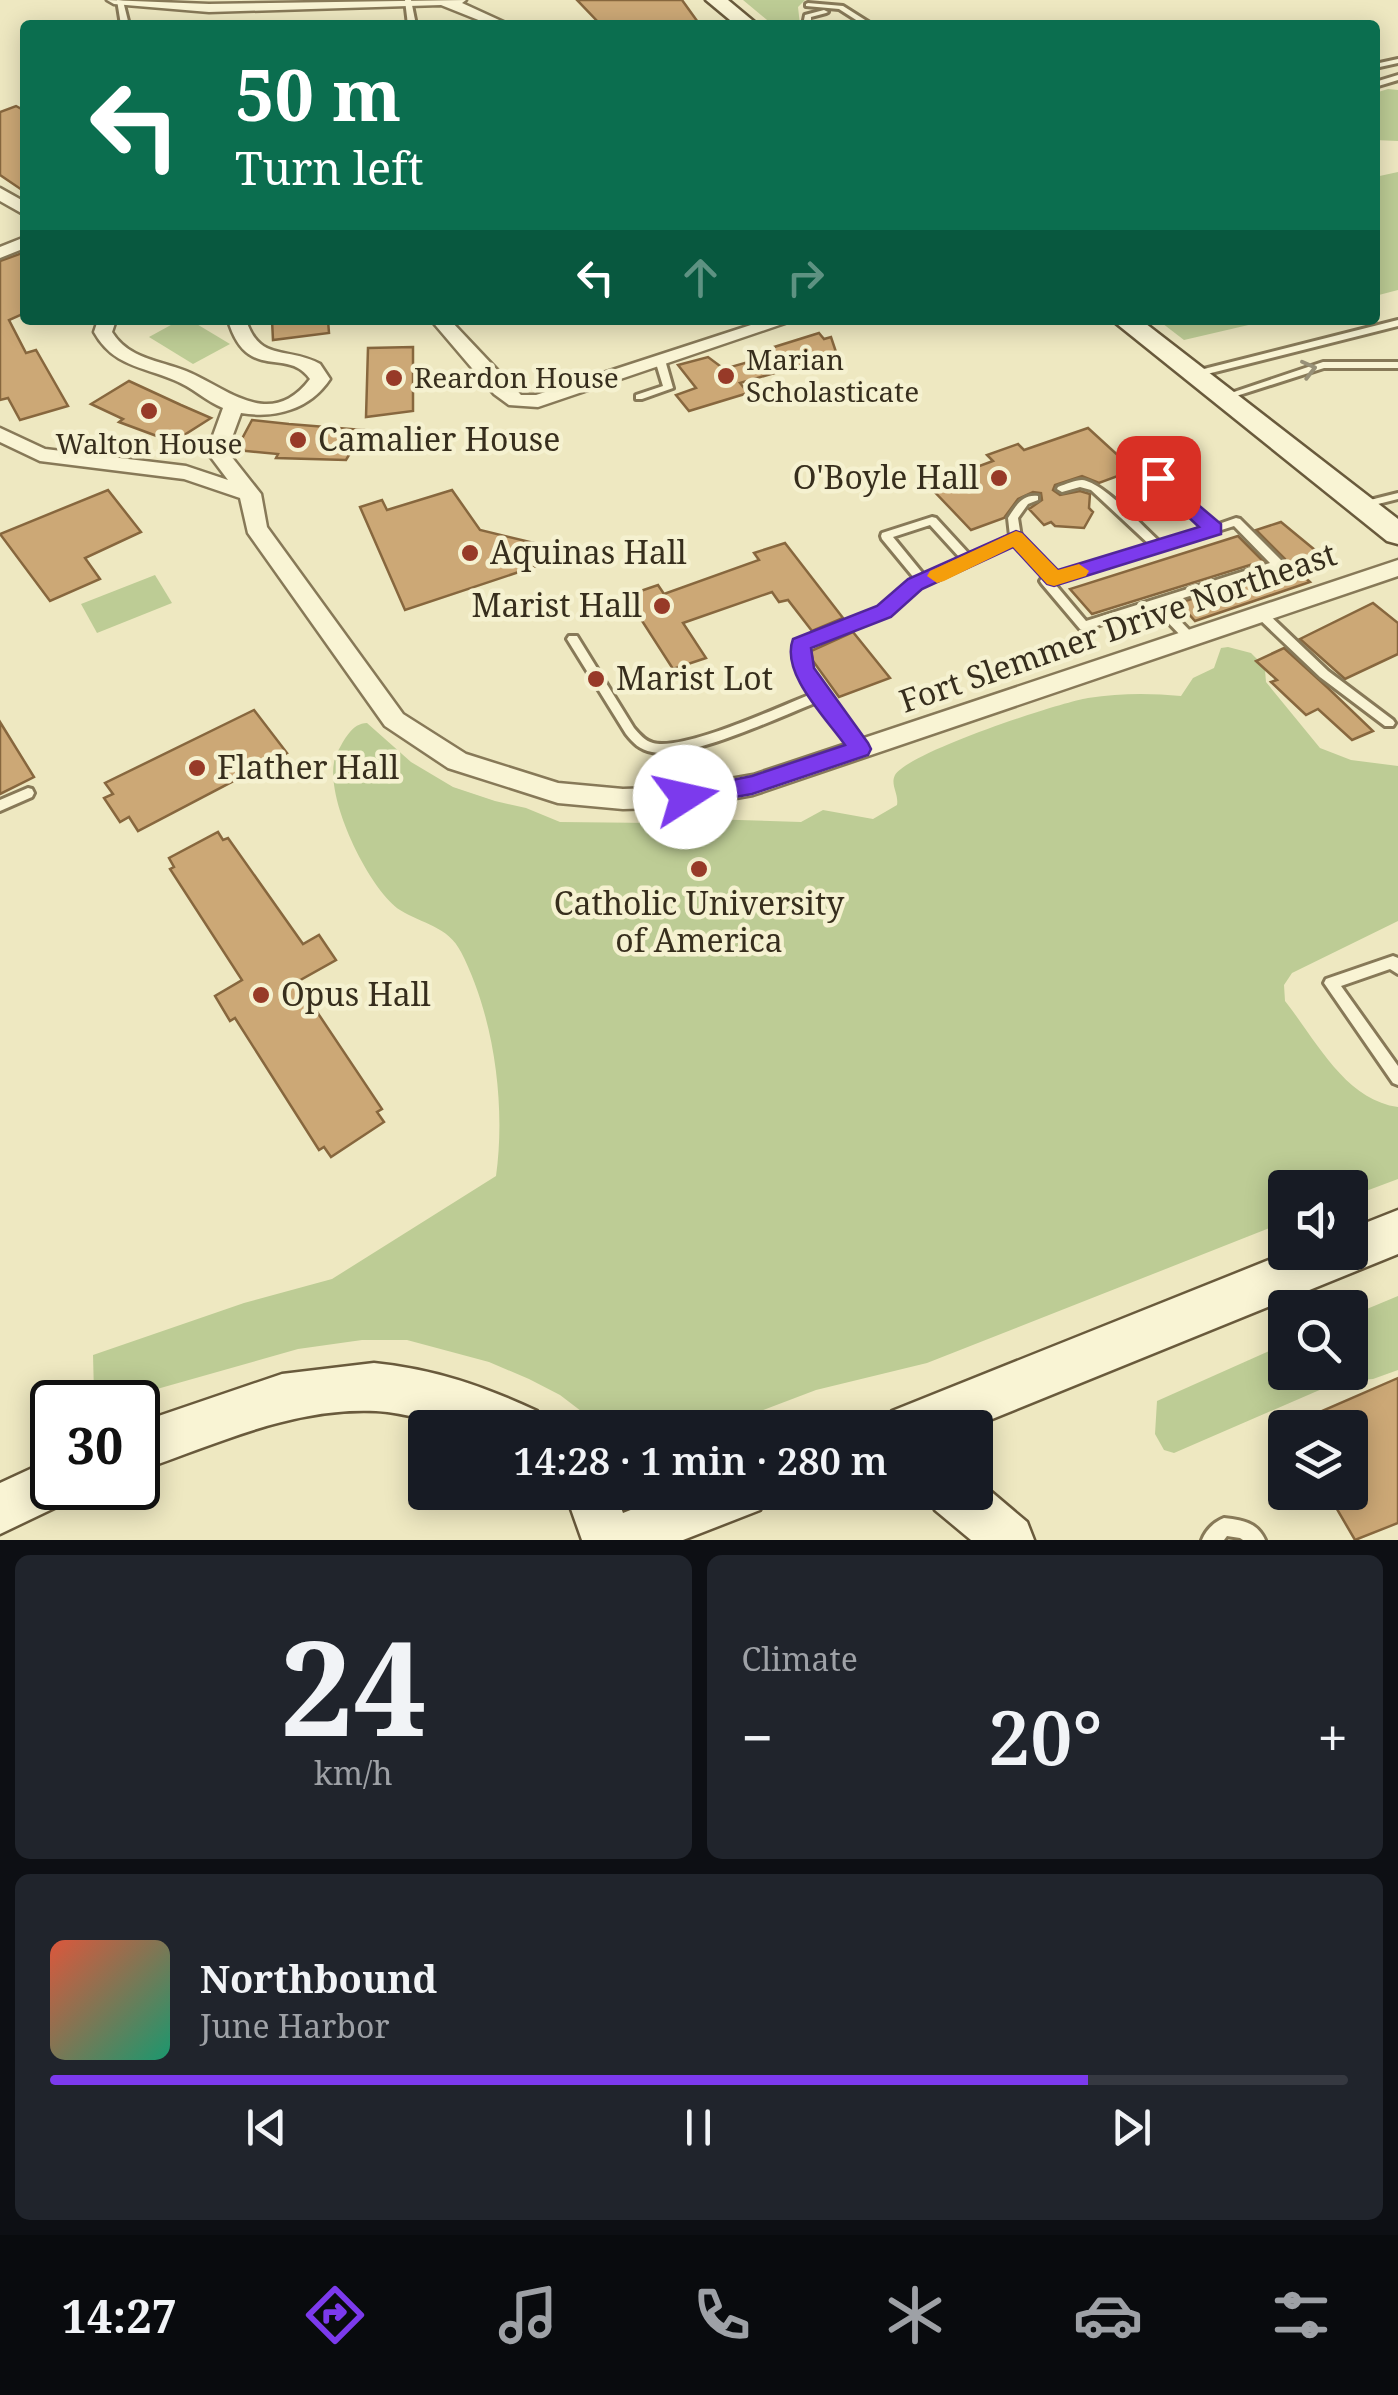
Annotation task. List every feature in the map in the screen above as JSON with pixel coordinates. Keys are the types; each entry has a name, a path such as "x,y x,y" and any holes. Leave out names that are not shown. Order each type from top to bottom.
{"main road":[{"path":"716,0 742,20"},
{"path":"1131,325 1398,534"},
{"path":"1368,1244 1398,1232"},
{"path":"954,1410 1303,1270"},
{"path":"160,1439 280,1398 328,1388 376,1385 438,1394 477,1410"},
{"path":"0,1509 30,1495"},
{"path":"596,1510 607,1540"},
{"path":"619,1540 696,1510"},
{"path":"973,1510 1009,1540"}],"street":[{"path":"117,0 208,8 452,1 485,20"},
{"path":"105,325 103,332 110,347 128,360 204,386 234,406 271,406 302,400 314,391 320,379 309,366 252,351 238,325"},
{"path":"444,325 501,390 516,401 538,401 769,325"},
{"path":"234,406 217,452 250,494"},
{"path":"0,434 40,455 186,472 250,494"},
{"name":"Fort Slemmer Drive Northeast","path":"250,494 256,528 394,720 456,761 558,792 623,799 685,797 752,785 1398,568"}],"lane":[{"path":"808,5 838,6 860,20"},
{"path":"806,20 810,14 848,12"},
{"path":"1195,374 1398,322"},
{"path":"639,397 668,388 660,360"},
{"path":"1224,397 1322,365 1398,365"},
{"path":"1158,478 1214,529"},
{"path":"1062,489 1080,483 1095,488 1158,546"},
{"path":"1362,505 1398,496"},
{"path":"1034,498 1024,502 1014,518 1016,538 1054,579"},
{"path":"923,581 886,536 932,520 970,561"},
{"path":"1236,522 1278,564 1084,626 1046,582 1158,546 1236,522"},
{"path":"860,749 804,670 800,644 884,612 923,581 1016,538"},
{"path":"1156,603 1190,638"},
{"path":"1261,614 1324,674 1389,723"},
{"path":"573,639 630,731 652,748 678,747 822,695"},
{"path":"0,806 28,792"},
{"path":"1398,968 1393,962 1332,984 1398,1078"},
{"path":"1210,1540 1224,1527 1244,1530 1256,1540"}],"green space":[{"path":"743,0 805,0 798,7 799,20 767,20"},
{"path":"1398,90 1398,141 1380,140 1380,91"},
{"path":"1398,172 1398,290 1380,295 1380,176"},
{"path":"171,325 198,325 230,344 193,364 149,337"},
{"path":"1164,325 1248,325 1184,340"},
{"path":"155,575 172,603 97,633 81,604"},
{"path":"1221,648 1251,653 1258,660 1265,670 1266,682 1320,748 1351,760 1398,766 1398,921 1292,973 1284,985 1285,1001 1347,1081 1379,1102 1398,1107 1398,1179 1368,1190 1368,1170 1268,1170 1268,1229 927,1363 816,1390 764,1410 580,1410 560,1395 489,1362 407,1340 362,1340 298,1349 160,1388 160,1380 94,1380 93,1355 244,1303 332,1279 496,1176 499,1120 495,1061 472,977 449,936 387,899 361,860 341,813 333,769 337,753 357,726 367,723 411,762 453,787 560,822 655,823 685,831 706,819 801,822 823,810 873,819 897,805 895,775 927,754 1017,718 1088,698 1181,696 1193,678 1214,668"},
{"path":"1398,1296 1398,1370 1368,1379 1368,1308"},
{"path":"1268,1352 1268,1390 1320,1390 1174,1453 1164,1450 1155,1434 1157,1401"}],"building":[{"path":"577,0 682,0 696,20 596,20"},
{"path":"20,108 20,189 0,175 0,112"},
{"path":"20,254 20,315 9,320 26,353 36,350 68,406 20,420 8,398 0,400 0,261"},
{"path":"272,325 328,325 329,333 273,340"},
{"name":"Marian Scholasticate","path":"819,333 824,339 831,337 837,355 740,383 748,393 689,411 676,395 696,388 678,365 708,357 724,369 776,354 771,348"},
{"name":"Reardon House","path":"413,347 413,411 366,417 368,348"},
{"name":"Walton House","path":"129,381 211,418 173,442 119,422 123,419 91,404"},
{"name":"Camalier House","path":"252,420 364,430 346,460 276,458 278,454 236,450"},
{"name":"O'Boyle Hall","path":"1088,428 1134,470 1099,483 1082,476 1055,485 1053,490 1060,495 1080,491 1090,494 1089,508 1093,512 1084,528 1055,526 1051,522 1044,525 1029,509 1042,500 1041,493 1033,492 1018,499 1004,518 971,530 928,485 993,461 987,455 1018,444 1024,450"},
{"path":"108,490 141,532 85,558 100,579 50,601 0,534"},
{"name":"Aquinas Hall","path":"452,490 480,530 576,553 405,610 360,507 382,500 387,510"},
{"path":"1281,522 1321,555 1294,567 1310,582 1195,621 1179,603 1285,569 1285,559 1256,530"},
{"path":"1238,536 1263,561 1092,614 1070,589"},
{"name":"Marist Hall","path":"785,543 843,618 812,631 788,600 779,602 772,592 683,623 706,658 673,669 626,596 658,585 664,594 759,560 754,553"},
{"path":"1373,603 1398,623 1398,654 1345,679 1300,639"},
{"path":"853,632 890,678 839,697 813,661 811,651"},
{"path":"1284,648 1373,731 1352,740 1318,709 1306,715 1271,682 1277,680 1256,661"},
{"name":"Flather Hall","path":"254,710 287,753 138,831 129,817 120,822 104,798 113,794 105,783"},
{"path":"0,722 34,777 0,794"},
{"name":"Opus Hall","path":"218,832 223,840 228,838 303,944 319,935 336,960 297,982 382,1109 377,1112 384,1122 331,1157 324,1147 319,1150 235,1018 230,1021 215,996 242,980 170,869 174,867 169,858"},
{"path":"1398,1378 1398,1523 1355,1540 1338,1510 1368,1510 1368,1410 1324,1410"}],"slow traffic":[{"path":"937,576 1016,538 1054,579 1079,571"}],"place":[{"name":"Marian Scholasticate","path":"726,376"},
{"name":"Reardon House","path":"394,378"},
{"name":"Walton House","path":"149,411"},
{"name":"Camalier House","path":"298,440"},
{"name":"O'Boyle Hall","path":"999,478"},
{"name":"Aquinas Hall","path":"470,553"},
{"name":"Marist Hall","path":"662,606"},
{"name":"Marist Lot","path":"596,679"},
{"name":"Flather Hall","path":"197,768"},
{"name":"Catholic University of America","path":"699,869"},
{"name":"Opus Hall","path":"261,995"}],"route":[{"path":"685,797 752,785 860,749 804,670 800,644 884,612 915,584 1016,538 1054,579 1214,529 1158,478"}]}
